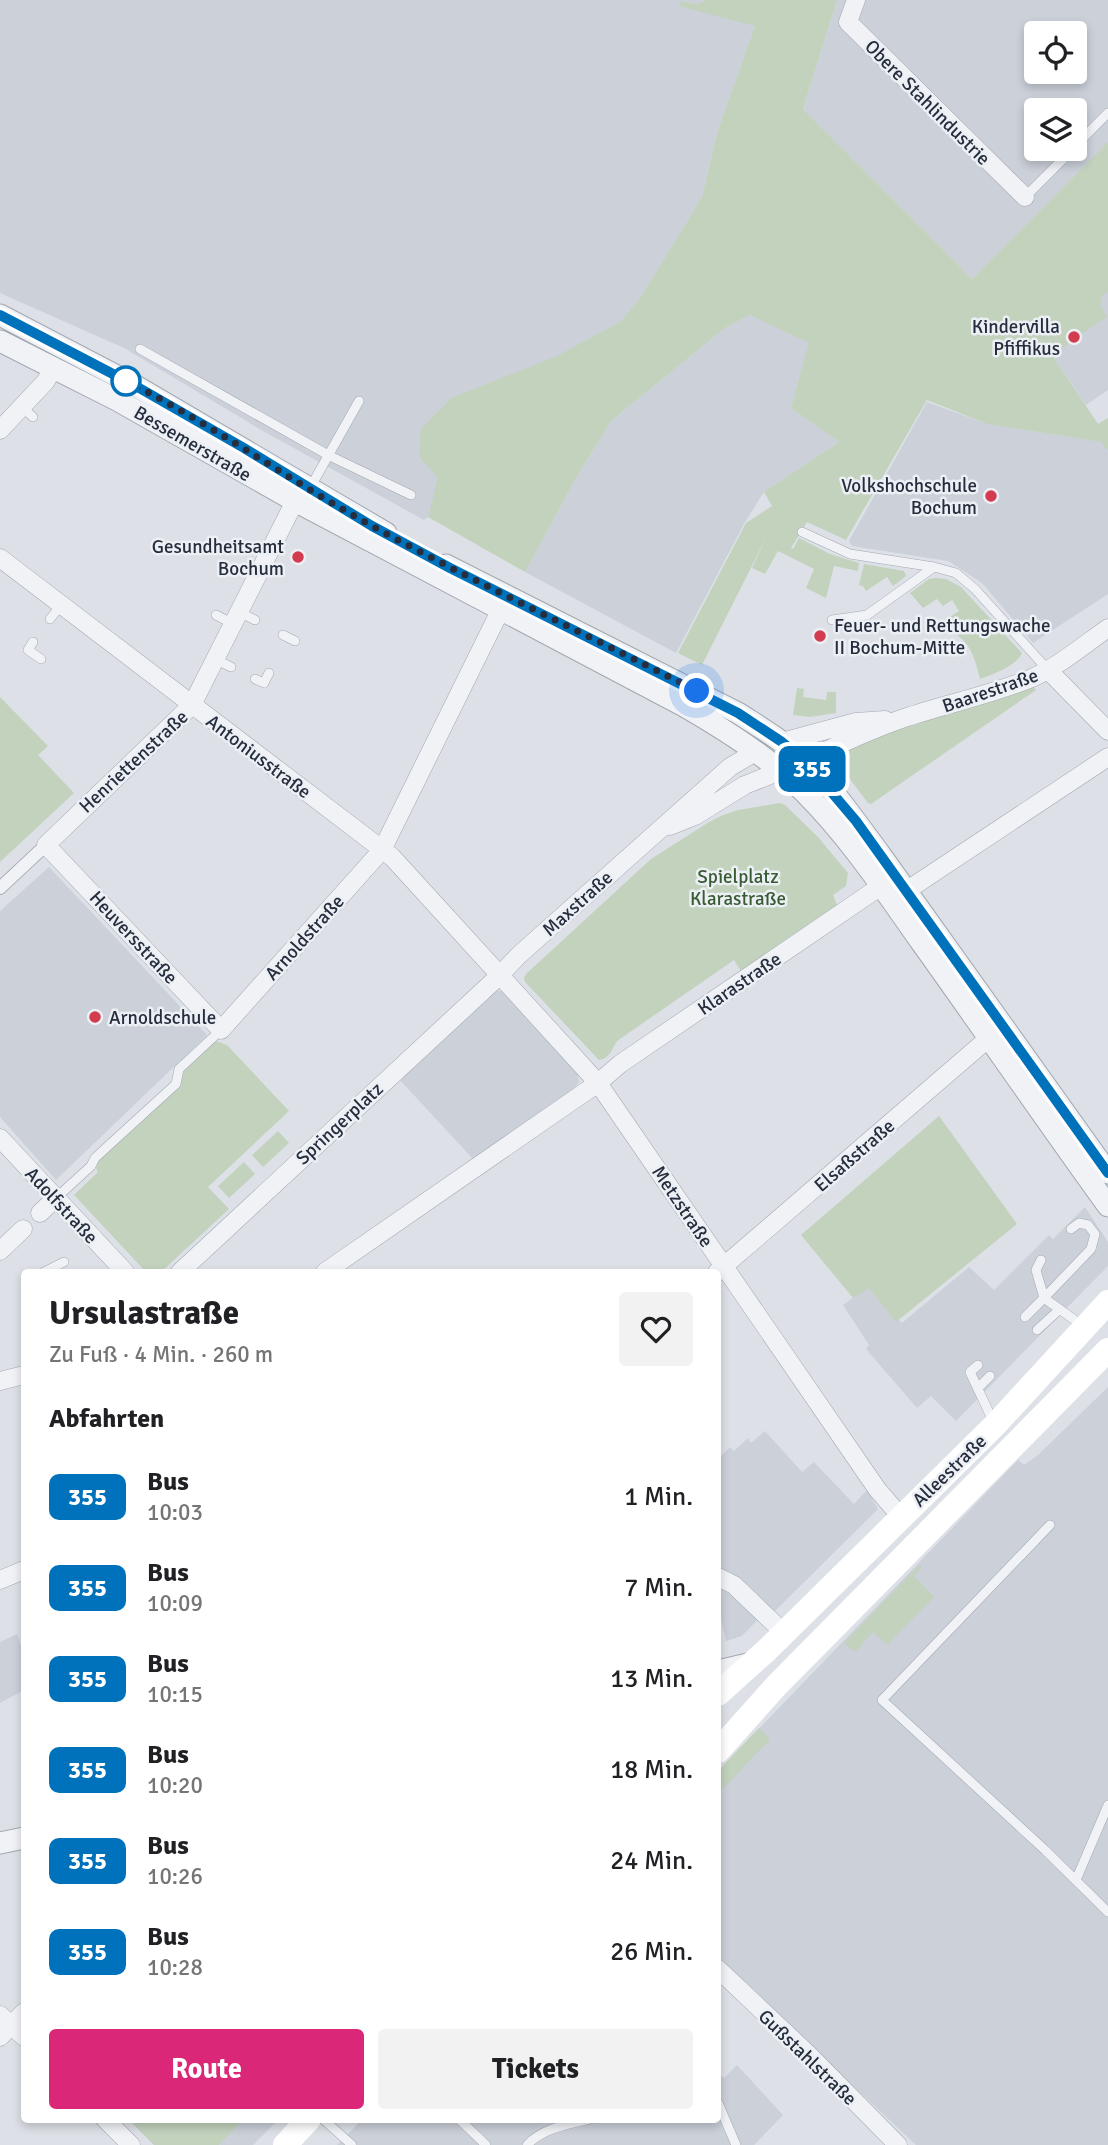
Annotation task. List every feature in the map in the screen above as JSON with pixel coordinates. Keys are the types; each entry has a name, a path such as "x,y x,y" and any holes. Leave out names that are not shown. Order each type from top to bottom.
{"main road":[{"name":"Alleestraße","path":"721,1691 784,1633 995,1425 1108,1302"},
{"name":"Alleestraße","path":"721,1748 807,1655 1108,1350"},
{"path":"784,1633 807,1655"},
{"path":"285,2145 305,2123"}],"street":[{"name":"Obere Stahlindustrie","path":"856,0 848,22 1025,197"},
{"name":"Bessemerstraße","path":"0,315 58,357"},
{"name":"Bessemerstraße","path":"0,341 58,357 134,385 233,442 302,495 501,609 684,706 757,751 830,821 881,886 1108,1206"},
{"path":"0,430 28,412 58,357"},
{"name":"Bessemerstraße","path":"302,495 372,526 738,713 805,761 856,821 1108,1173"},
{"name":"Henriettenstraße","path":"0,888 192,705 223,663 302,495"},
{"name":"Antoniusstraße","path":"0,558 56,612 192,705 392,856 499,976"},
{"name":"Arnoldstraße","path":"221,1030 382,850 501,609"},
{"name":"Baarestraße","path":"805,761 902,719 972,699 1031,678 1048,670 1108,628"},
{"path":"1048,670 1108,731"},
{"name":"Baarestraße","path":"782,742 856,722 902,719"},
{"path":"757,751 782,742"},
{"name":"Maxstraße","path":"499,976 526,948 730,766 757,751"},
{"path":"906,891 1108,757"},
{"path":"780,771 805,761"},
{"name":"Maxstraße","path":"657,831 695,816 745,785 780,771"},
{"name":"Heuversstraße","path":"46,845 221,1030"},
{"name":"Klarastraße","path":"598,1083 620,1064 881,886"},
{"name":"Metzstraße","path":"499,976 598,1083 721,1269 877,1489 901,1517"},
{"name":"Springerplatz","path":"183,1269 499,976"},
{"name":"Elsaßstraße","path":"721,1269 990,1037"},
{"path":"329,1269 598,1083"},
{"name":"Adolfstraße","path":"0,1138 56,1198 87,1241 121,1269"},
{"name":"Arnoldstraße","path":"40,1213 56,1198"},
{"path":"0,1251 23,1229"},
{"path":"0,1381 21,1378"},
{"path":"0,1580 21,1571"},
{"path":"721,1578 734,1585 784,1633"},
{"path":"721,1670 752,1663"},
{"path":"0,1843 21,1839"},
{"name":"Gußstahlstraße","path":"721,1972 898,2145"},
{"path":"109,2123 131,2145"}],"lane":[{"path":"1087,135 1108,113"},
{"path":"1025,197 1061,161"},
{"path":"140,349 330,456 411,495"},
{"path":"302,495 330,456 359,401"},
{"path":"802,532 850,554 956,573 975,589 1048,670"},
{"path":"832,620 867,615 934,567"},
{"path":"216,615 243,619"},
{"path":"283,635 295,641"},
{"path":"33,642 28,650 41,659"},
{"path":"255,679 264,683 269,673"},
{"name":"Arnoldstraße","path":"56,1198 91,1166 95,1158 176,1084 179,1069 221,1030"},
{"path":"1025,1317 1091,1249 1095,1234 1088,1225 1079,1223 1071,1229"},
{"path":"50,1269 64,1262"},
{"path":"1039,1265 1044,1298 1084,1327"},
{"path":"1037,1330 1060,1310"},
{"path":"978,1365 970,1372 995,1425"},
{"path":"978,1388 990,1376"},
{"path":"1050,1525 882,1700 1108,1912"},
{"path":"1076,1880 1108,1805"},
{"path":"721,2110 736,2145"},
{"path":"327,2123 352,2145"},
{"path":"463,2123 486,2145"},
{"path":"527,2145 542,2134 570,2123"}],"shaded area":[{"path":"0,0 706,0 697,4 681,1 755,26 718,130 702,197 640,298 620,322 558,356 451,398 420,431 419,457 439,478 428,517 424,520 263,431 124,348 0,293"},
{"path":"837,0 1108,0 1108,142 972,279 803,109"},
{"name":"Kindervilla Pfiffikus","path":"1108,270 1108,390 1086,405 1041,338"},
{"path":"750,315 810,343 791,408 839,442 764,492 745,522 676,653 525,572 577,476 612,420 725,328"},
{"name":"Volkshochschule Bochum","path":"927,402 987,424 1102,442 1108,451 1108,594 1033,643 982,583 948,561 852,546 849,541"},
{"name":"Arnoldschule","path":"49,867 207,1035 56,1180 0,1117 0,911"},
{"path":"496,991 507,995 577,1070 579,1082 571,1092 474,1160 398,1078"},
{"path":"1085,1207 1108,1242 1108,1266 956,1421 931,1396 917,1408 866,1349 869,1345 843,1305 868,1287 896,1321 902,1323 969,1267 994,1290 1049,1235 1053,1239"},
{"path":"1108,1387 1108,2145 916,2145 721,1962 721,1768 1018,1460 1024,1465 1038,1455"},
{"path":"765,1431 802,1472 814,1462 854,1504 867,1490 878,1509 775,1611 770,1607 742,1636 726,1641 721,1620 721,1456 730,1447 734,1451 748,1438 751,1443"},
{"path":"17,1634 21,1645 21,1692 0,1703 0,1642"},
{"path":"737,2065 783,2115 754,2145 337,2145 359,2123 721,2123 721,2076 724,2078"},
{"path":"240,2123 275,2123 253,2145 219,2145"}],"green space":[{"path":"706,0 837,0 803,109 972,279 1108,142 1108,291 1102,296 1100,306 1107,316 1054,354 1041,338 1098,424 1108,418 1108,451 1101,442 987,424 927,400 846,540 807,522 791,548 793,549 799,538 830,554 859,563 858,571 834,566 826,598 806,588 814,569 778,551 765,574 752,568 767,536 702,665 678,653 746,523 772,506 764,492 839,442 791,408 809,343 750,315 725,328 612,420 577,476 525,572 428,517 438,478 419,457 420,430 451,398 557,356 620,322 640,298 702,197 718,130 755,26 679,6 681,1 697,4"},
{"path":"864,564 904,571 906,576 893,586 887,577 866,591 859,585"},
{"path":"929,579 946,579 961,587 1022,653 1019,658 1004,669 980,679 970,649 945,620 959,611 952,600 943,606 937,599 923,608 910,593"},
{"path":"1033,686 1036,690 871,804 846,774 846,756 842,751 855,744"},
{"path":"797,688 804,689 803,697 826,700 827,692 836,692 836,713 810,717 793,715"},
{"path":"0,697 48,746 38,755 74,793 0,862"},
{"name":"Spielplatz Klarastraße","path":"780,803 818,837 848,873 846,886 833,895 837,905 741,971 734,960 617,1041 608,1056 599,1060 525,982 526,974 651,859 723,815"},
{"path":"216,1041 227,1045 289,1111 208,1187 229,1209 164,1269 143,1269 74,1195 98,1172 96,1168 99,1160 180,1086 184,1071"},
{"path":"939,1116 1017,1224 896,1322 869,1288 853,1298 801,1235"},
{"path":"278,1131 289,1143 263,1167 252,1155"},
{"path":"244,1162 255,1174 229,1198 218,1186"},
{"path":"919,1565 922,1567 914,1576 934,1597 887,1645 873,1632 855,1652 844,1643"},
{"path":"759,1728 770,1739 721,1791 721,1768"},
{"path":"132,2123 240,2123 219,2145 154,2145"}],"bus line":[{"name":"355","path":"0,315 134,385 372,526 738,713 782,742 805,761 856,821 1108,1173"}],"place":[{"name":"Kindervilla Pfiffikus","path":"1074,337"},
{"name":"Volkshochschule Bochum","path":"991,496"},
{"name":"Gesundheitsamt Bochum","path":"298,557"},
{"name":"Feuer- und Rettungswache II Bochum-Mitte","path":"820,636"},
{"name":"Arnoldschule","path":"95,1017"}],"route":[{"path":"126,381 244,448 372,526 450,568 697,691"}]}
